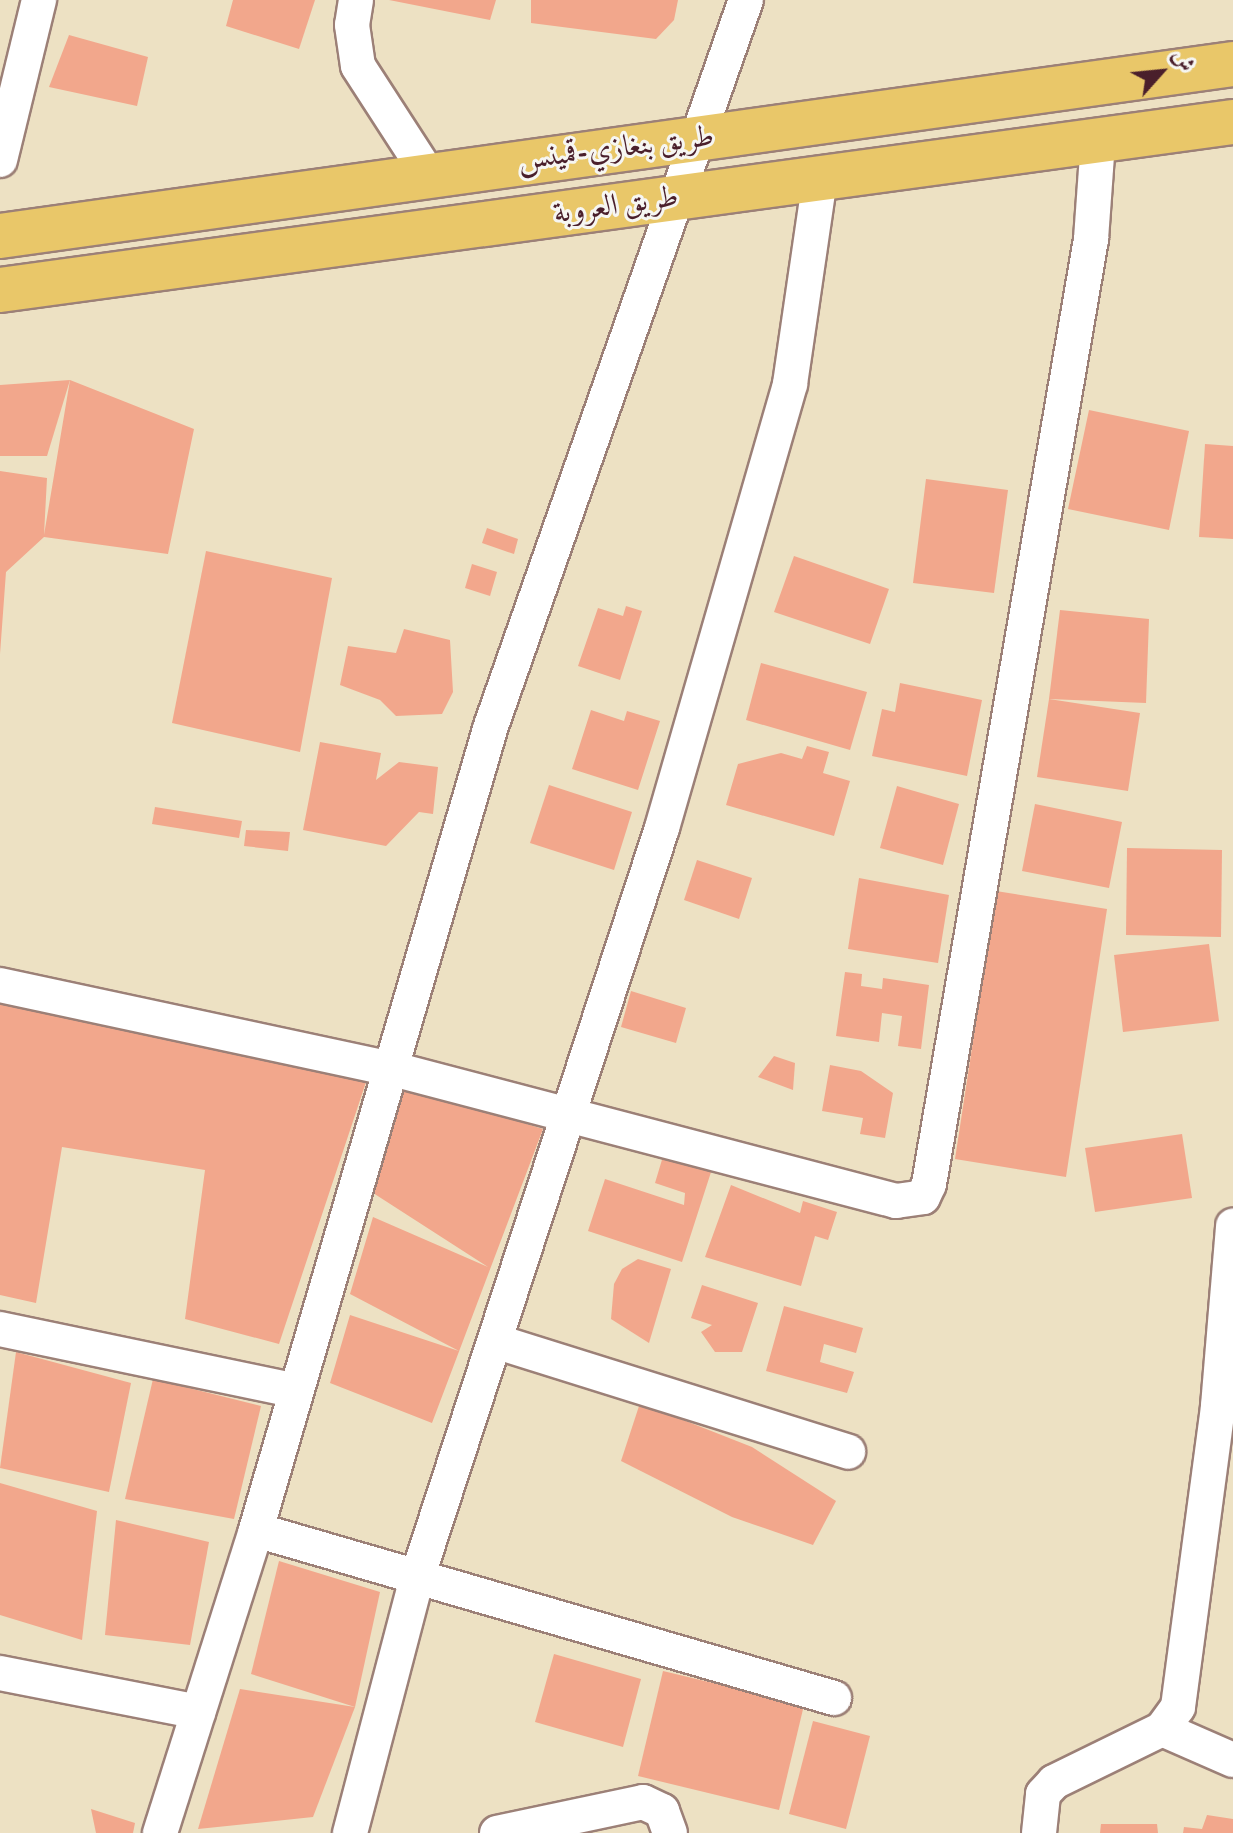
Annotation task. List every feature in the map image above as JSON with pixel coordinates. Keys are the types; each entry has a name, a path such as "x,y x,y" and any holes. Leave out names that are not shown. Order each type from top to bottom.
{"main road":[{"name":"طريق بنغازي-قمينس","path":"0,236 1233,64"},
{"name":"طريق العروبة","path":"0,290 1233,122"}],"street":[{"path":"0,160 39,0"},
{"path":"356,0 352,25 358,66 428,174"},
{"path":"160,1833 256,1530 491,726 746,0"},
{"path":"0,985 393,1069 896,1201 923,1197 932,1169 1091,239 1098,141"},
{"path":"350,1833 417,1578 498,1342 662,828 790,384 820,178"},
{"path":"1039,1833 1043,1794 1054,1782 1162,1729 1178,1707 1184,1682 1233,1226"},
{"path":"0,1329 296,1391"},
{"path":"498,1342 848,1452"},
{"path":"256,1530 834,1698"},
{"path":"0,1673 198,1712"},
{"path":"1162,1729 1233,1760"},
{"path":"497,1833 643,1802 662,1811 670,1833"}],"building":[{"path":"233,0 315,0 299,49 226,26"},
{"path":"389,0 496,0 490,20"},
{"path":"531,0 678,0 674,20 656,39 531,23"},
{"path":"69,35 148,57 137,106 49,87"},
{"path":"70,380 47,456 0,456 0,385"},
{"path":"70,380 194,429 168,554 44,537 6,572 0,654 0,471 47,478 44,535"},
{"path":"1089,410 1189,431 1169,530 1068,509"},
{"path":"1205,444 1233,446 1233,539 1199,537"},
{"path":"926,479 1008,490 994,593 913,583"},
{"path":"487,528 518,539 514,554 482,543"},
{"path":"206,551 332,578 300,752 172,723"},
{"path":"794,556 889,589 870,644 774,612"},
{"path":"472,564 497,572 490,596 465,588"},
{"path":"626,606 642,611 620,680 578,666 598,608 623,616"},
{"path":"1060,610 1149,619 1146,703 1049,699"},
{"path":"404,629 450,640 453,692 442,714 396,716 380,700 340,685 348,646 396,653"},
{"path":"761,663 867,692 850,750 746,720"},
{"path":"900,683 982,700 967,776 872,756 882,709 895,712"},
{"path":"1049,699 1140,713 1128,791 1037,777"},
{"path":"591,710 624,721 627,711 660,721 638,790 572,769"},
{"path":"320,742 381,753 376,780 399,762 438,767 433,814 419,812 386,846 303,830"},
{"path":"807,746 829,752 823,773 850,781 834,836 726,805 738,764 781,753 802,759"},
{"path":"549,785 632,812 614,870 530,843"},
{"path":"897,786 959,804 943,865 880,848"},
{"path":"1035,804 1122,822 1109,888 1022,871"},
{"path":"155,807 242,821 239,838 152,824"},
{"path":"246,830 290,832 288,851 244,846"},
{"path":"1127,848 1222,850 1221,937 1126,935"},
{"path":"697,860 752,878 739,919 684,900"},
{"path":"859,878 949,895 938,963 848,949"},
{"path":"996,891 1107,909 1066,1177 955,1159"},
{"path":"1209,944 1219,1021 1123,1032 1114,955"},
{"path":"845,972 862,974 861,986 882,989 883,978 929,985 921,1049 898,1046 902,1016 882,1013 879,1042 836,1036"},
{"path":"0,985 372,1064 279,1344 185,1319 205,1170 62,1147 36,1303 0,1295"},
{"path":"631,991 686,1008 676,1043 621,1027"},
{"path":"774,1056 795,1063 793,1090 758,1077"},
{"path":"830,1065 861,1071 893,1093 885,1138 860,1134 863,1118 822,1111"},
{"path":"389,1082 543,1129 432,1423 330,1383 350,1315 459,1351 350,1294 373,1217 488,1267 370,1191"},
{"path":"1182,1134 1192,1198 1095,1212 1085,1148"},
{"path":"664,1153 712,1169 682,1262 588,1231 605,1179 684,1205 685,1193 655,1183"},
{"path":"731,1185 800,1213 803,1201 837,1212 828,1240 815,1236 801,1286 705,1257"},
{"path":"638,1259 671,1269 649,1343 611,1319 614,1284 622,1269"},
{"path":"702,1285 758,1303 742,1352 715,1352 701,1332 712,1325 691,1318"},
{"path":"784,1306 863,1328 856,1353 824,1344 820,1362 854,1372 847,1393 766,1371"},
{"path":"16,1352 131,1383 109,1492 0,1468"},
{"path":"153,1379 261,1406 234,1519 125,1499"},
{"path":"640,1403 752,1447 836,1501 813,1545 732,1517 621,1461"},
{"path":"0,1483 97,1511 82,1640 0,1615"},
{"path":"116,1520 209,1542 190,1645 105,1635"},
{"path":"279,1561 380,1592 355,1707 251,1674"},
{"path":"554,1654 641,1679 623,1747 535,1722"},
{"path":"663,1671 804,1705 779,1810 638,1776"},
{"path":"240,1689 355,1707 313,1817 198,1829"},
{"path":"813,1721 870,1736 846,1829 789,1814"},
{"path":"91,1809 135,1823 133,1833 96,1833"},
{"path":"1207,1815 1233,1819 1233,1833 1183,1833 1184,1827 1202,1829"},
{"path":"1101,1824 1157,1824 1158,1833 1100,1833"}]}
